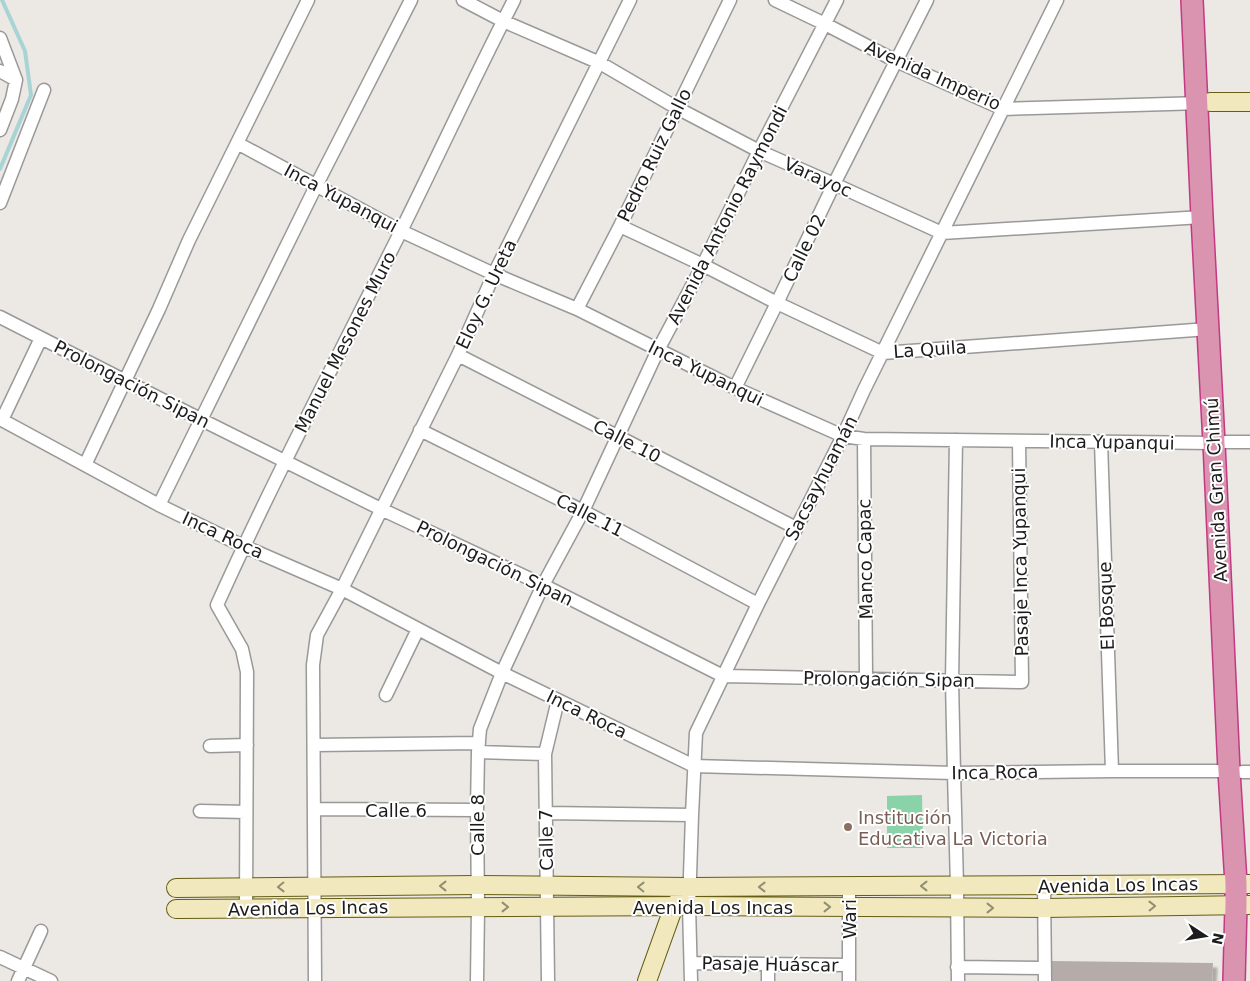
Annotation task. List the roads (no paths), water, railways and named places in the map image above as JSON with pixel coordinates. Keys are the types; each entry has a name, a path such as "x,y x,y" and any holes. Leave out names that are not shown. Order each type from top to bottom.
{"highway":[{"name":"Avenida Gran Chimú","path":"1192,0 1204,103 1220,443 1247,905 1247,981"},
{"name":"Avenida Gran Chimú","path":"1205,0 1202,217 1208,329 1220,443"},
{"name":"Avenida Gran Chimú","path":"1234,981 1247,905"}],"street":[{"path":"85,465 159,309 189,240 308,0"},
{"path":"159,505 409,0"},
{"name":"Varayoc","path":"463,0 600,63 677,108 758,151 942,233 1202,217"},
{"name":"Manuel Mesones Muro","path":"247,745 247,672 242,649 217,605 243,546 285,460 401,231 514,0"},
{"name":"Eloy G. Ureta","path":"315,981 313,665 317,635 342,589 458,355 494,274 630,0"},
{"name":"Pedro Ruiz Gallo","path":"577,309 620,226 730,0"},
{"name":"Avenida Imperio","path":"775,0 896,61 1004,109 1250,102"},
{"name":"Avenida Antonio Raymondi","path":"502,673 543,585 583,511 658,350 703,265 758,151 837,0"},
{"name":"Calle 02","path":"734,388 927,0"},
{"name":"Sacsayhuamán","path":"690,887 696,734 758,604 844,436 864,390 1057,0"},
{"path":"0,38 16,80 12,99 0,130"},
{"path":"0,71 16,80"},
{"path":"0,203 44,90"},
{"name":"Inca Yupanqui","path":"237,143 401,231 494,274 577,309 734,388 844,436 864,439 1250,442"},
{"name":"La Quila","path":"620,226 883,353 1208,329"},
{"name":"Prolongación Sipan","path":"0,317 381,509 543,585 723,676 1022,682"},
{"name":"Inca Roca","path":"41,338 2,420 159,505 243,546 342,589 502,673 694,766 954,773 1240,772"},
{"name":"Calle 10","path":"458,355 796,528"},
{"name":"Calle 11","path":"420,430 583,511 758,604"},
{"name":"Manco Capac","path":"864,439 866,678"},
{"path":"956,440 952,681 958,886 958,981"},
{"name":"Pasaje Inca Yupanqui","path":"1019,441 1022,682"},
{"name":"El Bosque","path":"1101,442 1112,771"},
{"path":"386,695 418,629"},
{"name":"Calle 8","path":"477,981 478,748 480,729 502,673"},
{"name":"Calle 7","path":"548,981 545,754 558,700"},
{"path":"210,746 247,745 246,909"},
{"path":"314,745 478,748 545,754"},
{"name":"Calle 6","path":"314,809 477,810"},
{"path":"200,811 246,812"},
{"path":"546,813 692,815"},
{"name":"Avenida Los Incas","path":"176,888 477,885 690,887 1245,884"},
{"path":"958,967 1045,975 1044,885"},
{"name":"Wari","path":"849,886 849,981"},
{"path":"647,981 690,887"},
{"path":"176,888 176,909"},
{"name":"Avenida Los Incas","path":"176,909 681,906 1044,908 1247,905"},
{"path":"681,906 691,963 691,981"},
{"path":"18,981 42,931"},
{"path":"0,957 51,981"},
{"name":"Pasaje Huáscar","path":"691,963 849,965"},
{"path":"768,964 768,981"}],"waterway":[{"path":"0,169 31,95 25,51 2,0"}],"place":[{"name":"Institución Educativa La Victoria","path":"848,827"}]}
